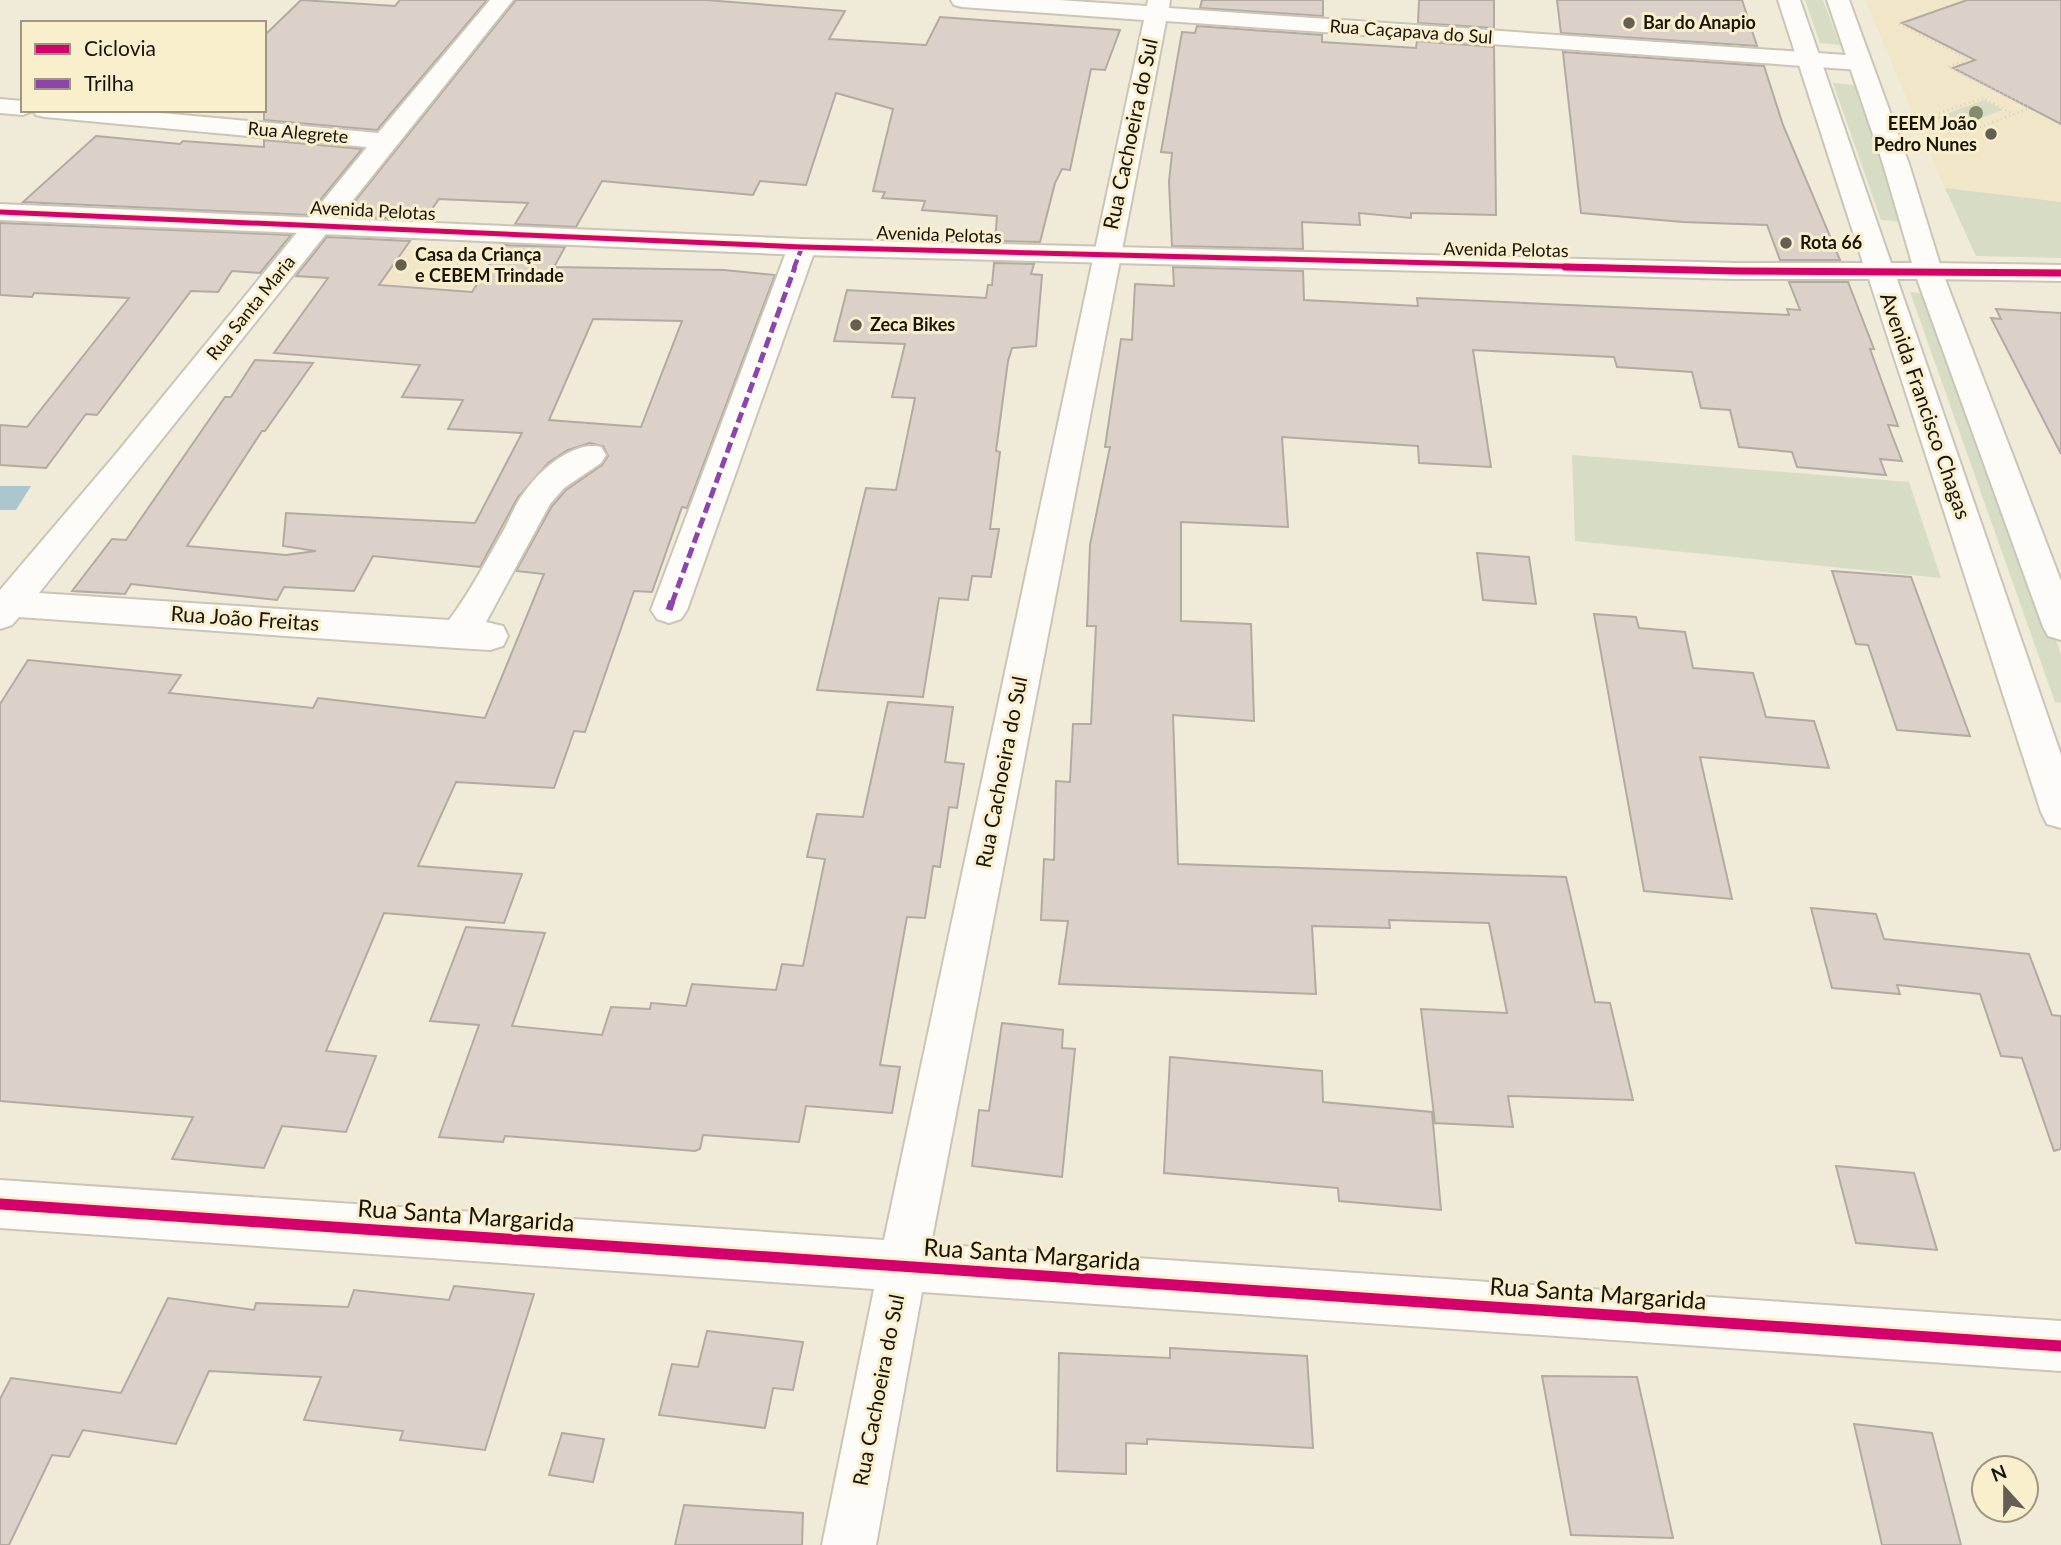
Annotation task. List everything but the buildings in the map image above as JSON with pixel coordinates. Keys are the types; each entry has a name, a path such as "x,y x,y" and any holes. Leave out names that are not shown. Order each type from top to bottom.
{"street":[{"name":"Rua Santa Maria","path":"4,607 319,224 383,141 502,0"},
{"name":"Rua Caçapava do Sul","path":"962,0 1157,7 1860,62"},
{"name":"Avenida Francisco Chagas","path":"1789,0 1878,272 2053,763 2061,812"},
{"path":"1838,0 1896,164 1928,271 2061,627"},
{"name":"Rua Cachoeira do Sul","path":"849,1545 1157,7"},
{"path":"0,106 21,108"},
{"name":"Rua Alegrete","path":"67,112 383,141"},
{"name":"Avenida Pelotas","path":"0,212 802,247 1106,256 1878,272 2061,273"},
{"path":"669,610 802,247"},
{"name":"Rua João Freitas","path":"4,607 474,635 481,603 537,498 553,480 590,455"},
{"name":"Rua Santa Margarida","path":"0,1204 2061,1346"}],"path":[{"path":"1899,24 1969,60 1948,67 2030,108 1972,131 1914,117"},
{"path":"1922,119 1983,98 2014,115"}],"shaded area":[{"name":"EEEM João Pedro Nunes","path":"1865,0 2061,0 2061,258 1976,256"},
{"name":"Casa da Criança e CEBEM Trindade","path":"335,241 493,250 470,289 307,280"}],"green space":[{"path":"1805,0 1823,0 1840,45 1820,43"},
{"path":"1833,83 1854,85 1904,222 1881,220"},
{"path":"1984,100 2003,110 1965,124 1935,118"},
{"path":"1945,188 2061,202 2061,258 1976,256"},
{"path":"1910,292 1929,294 2061,654 2061,703 2055,702"},
{"path":"1572,455 1909,482 1941,578 1575,541"}],"water":[{"path":"0,486 31,486 16,510 0,510"}],"marked path":[{"path":"669,610 802,247"}],"cycle path":[{"path":"0,212 802,247 1736,271 2061,273"},
{"path":"0,1204 2061,1346"}],"place":[{"name":"Bar do Anapio","path":"1629,23"},
{"name":"EEEM João Pedro Nunes","path":"1991,134"},
{"name":"Rota 66","path":"1786,243"},
{"name":"Casa da Criança e CEBEM Trindade","path":"401,265"},
{"name":"Zeca Bikes","path":"856,325"}]}
